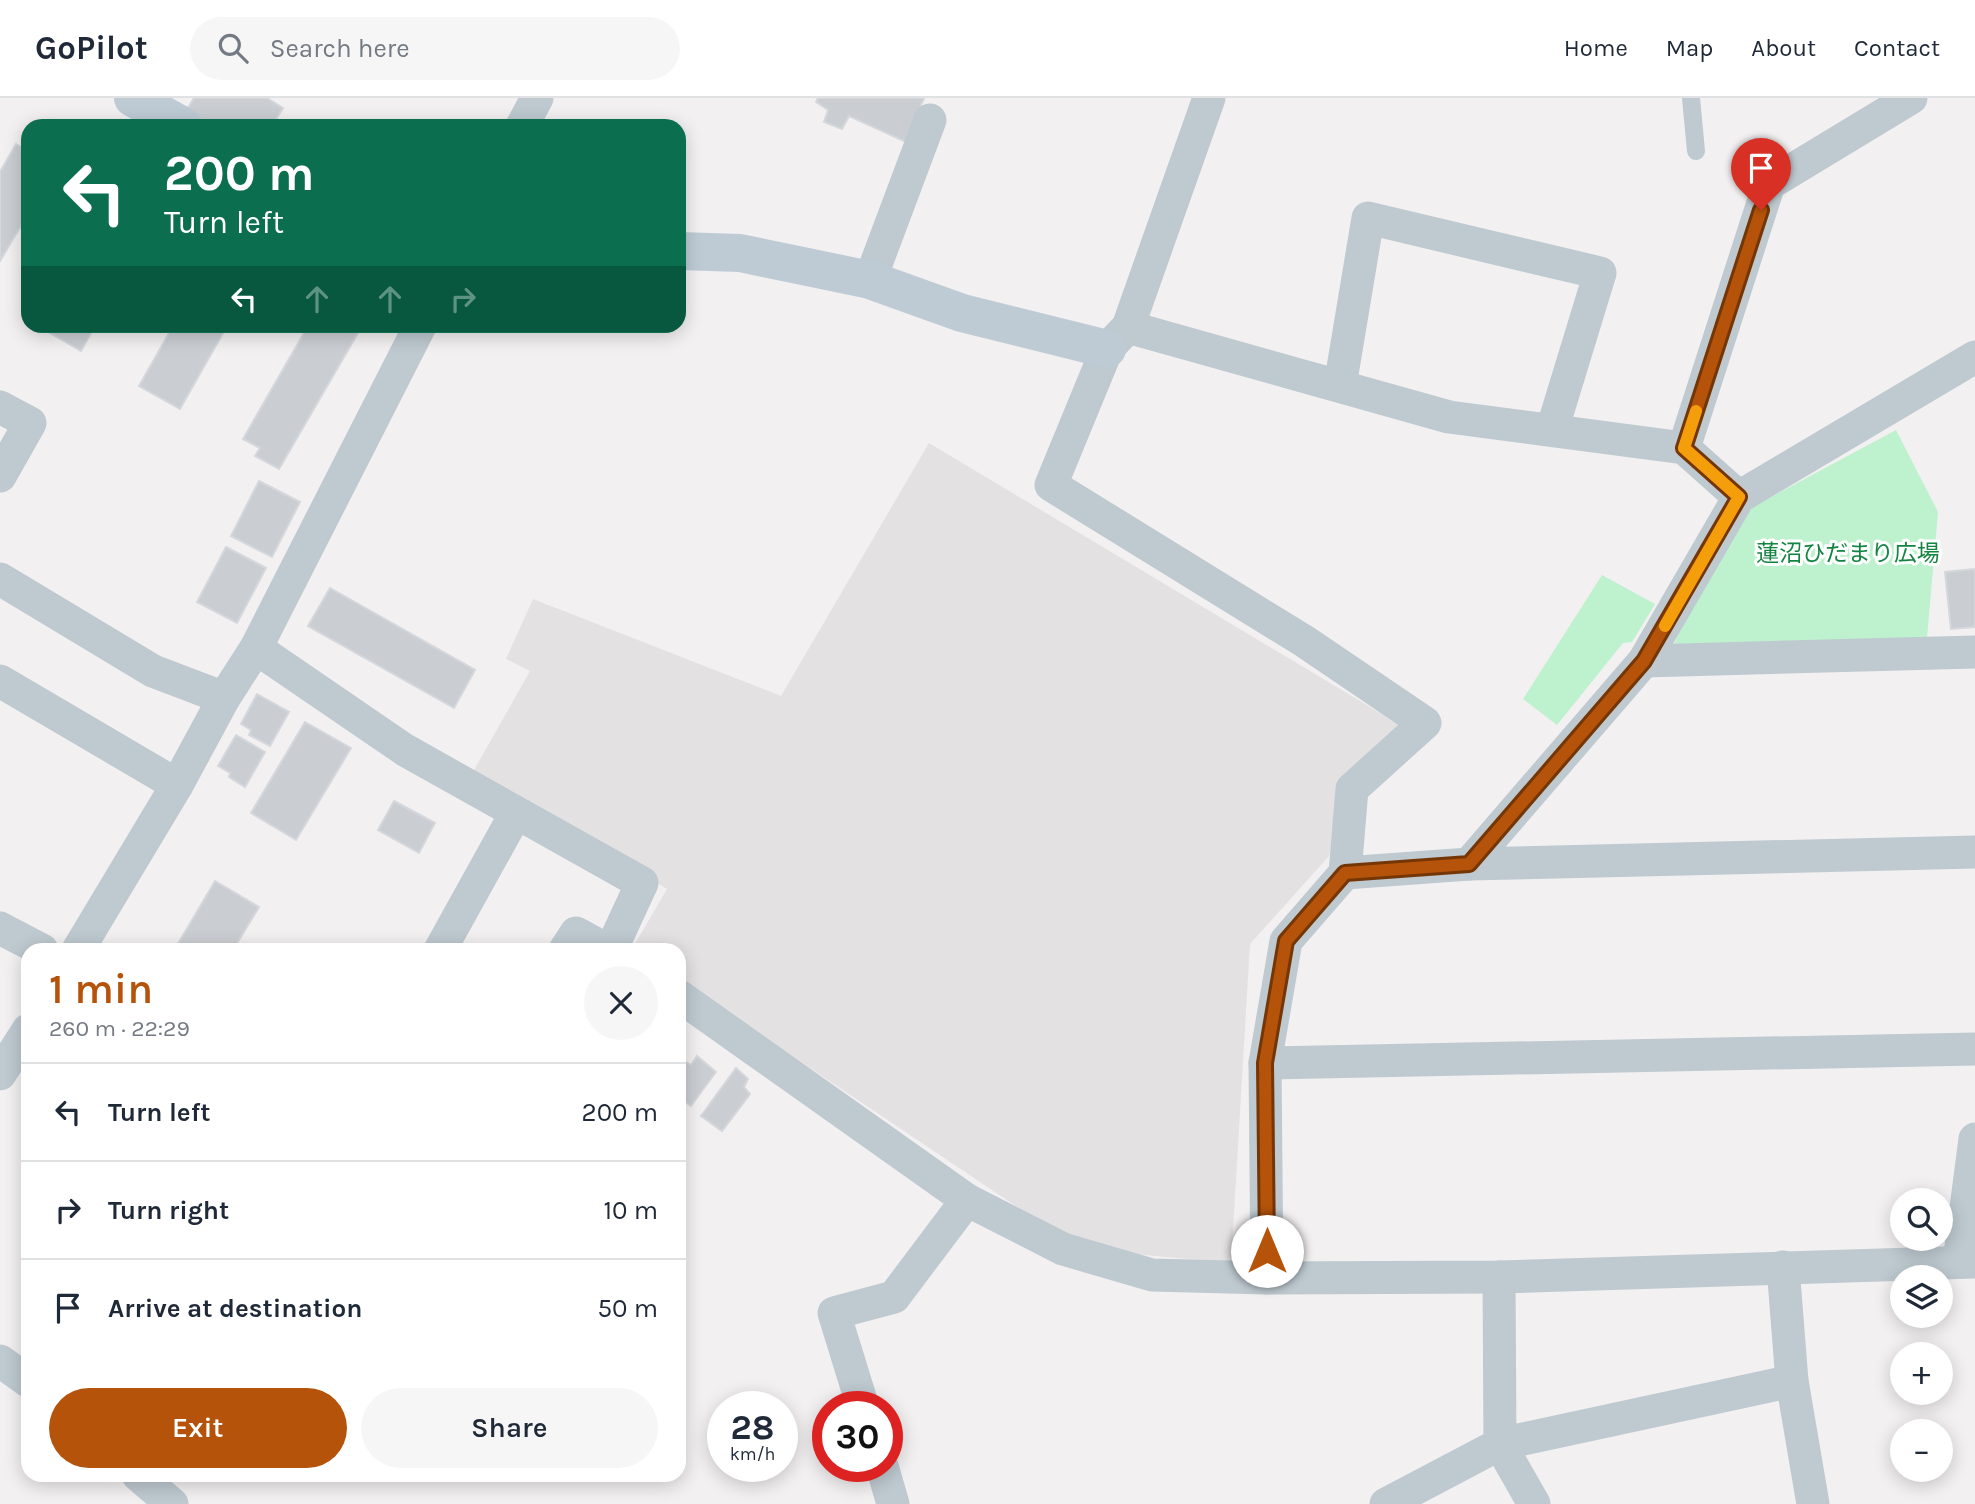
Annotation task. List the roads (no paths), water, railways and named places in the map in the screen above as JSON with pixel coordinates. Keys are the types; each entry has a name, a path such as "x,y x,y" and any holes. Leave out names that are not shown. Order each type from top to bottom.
{"street":[{"path":"133,98 170,119"},
{"path":"526,119 537,98"},
{"path":"1209,98 1117,338 1051,485 1304,641 1425,723 1352,789 1345,873 1286,941 1265,1063 1267,1278"},
{"path":"1684,448 1769,184 1911,98"},
{"path":"870,280 930,120"},
{"path":"1340,386 1368,218 1600,273 1552,430"},
{"path":"686,251 740,253 870,280 962,313 1117,338 1340,386 1449,416 1684,448 1739,497"},
{"path":"82,943 177,785 224,698 256,648 416,333"},
{"path":"1469,864 1644,661 1739,497 1975,357"},
{"path":"0,407 30,424 0,476"},
{"path":"0,579 153,671 224,698"},
{"path":"256,648 405,750 642,883 612,943"},
{"path":"1644,661 1975,652"},
{"path":"0,681 177,785"},
{"path":"444,943 516,813"},
{"path":"1345,873 1469,864 1975,852"},
{"path":"0,928 29,943"},
{"path":"570,943 576,933 595,943"},
{"path":"686,1013 967,1200 1063,1249 1152,1275 1267,1278 1499,1277 1967,1262 1975,1139"},
{"path":"0,1074 21,1041"},
{"path":"1265,1063 1975,1049"},
{"path":"858,1391 834,1313 894,1297 967,1200"},
{"path":"1783,1267 1792,1381 1813,1504"},
{"path":"1499,1277 1500,1444 1534,1504"},
{"path":"1386,1504 1500,1444 1792,1381"},
{"path":"146,1482 172,1504"},
{"path":"887,1482 893,1504"}],"lane":[{"path":"1691,98 1696,151"}],"park label":[{"name":"蓮沼ひだまり広場","path":"1848,553"}]}
